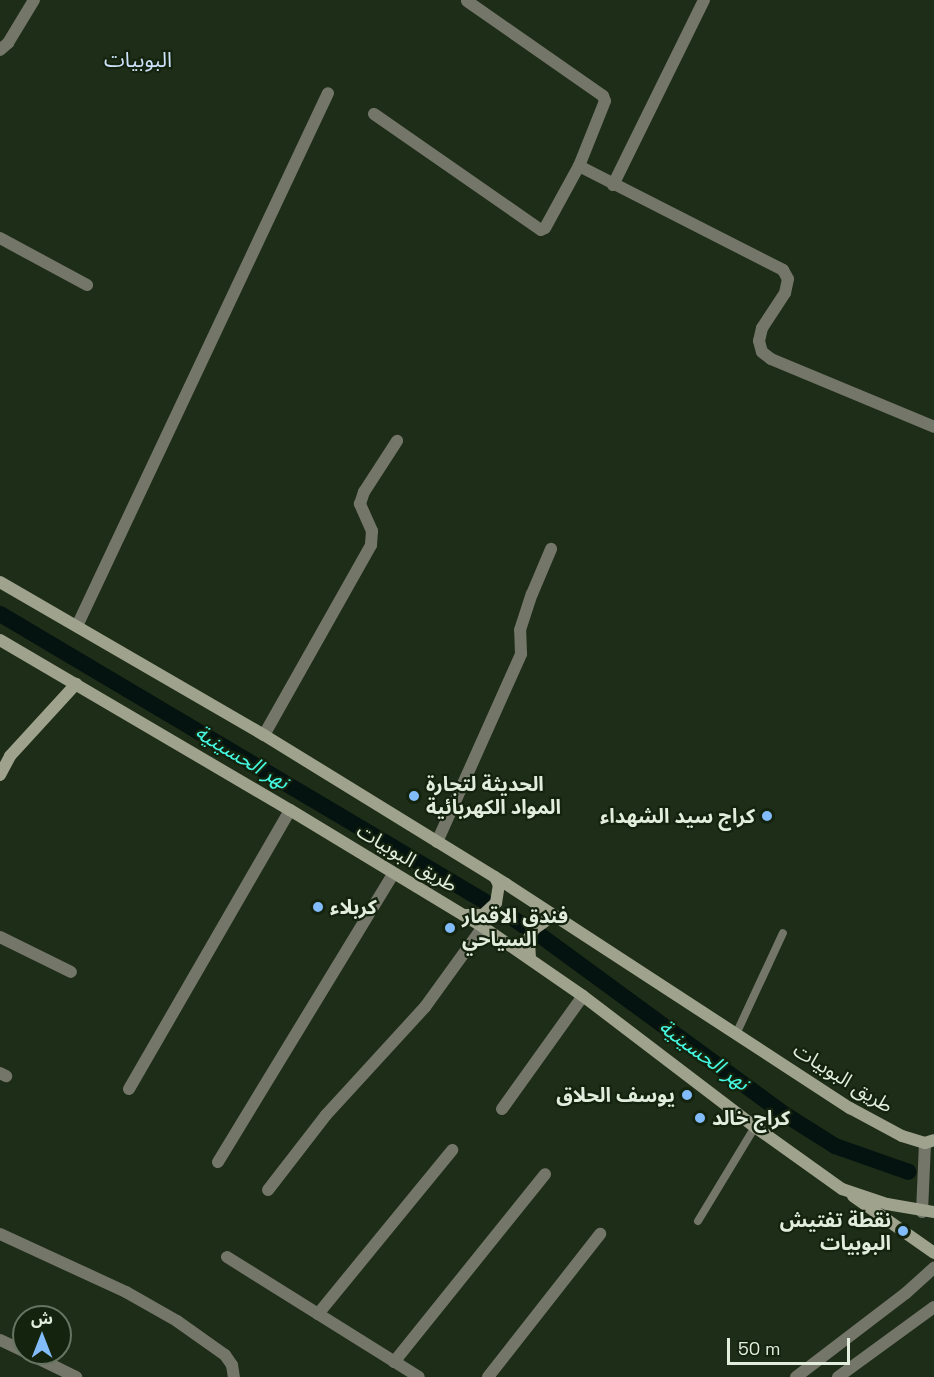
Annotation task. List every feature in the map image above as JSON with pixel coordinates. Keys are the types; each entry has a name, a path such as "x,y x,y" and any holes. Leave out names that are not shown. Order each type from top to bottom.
{"main road":[{"name":"طريق البوبيات","path":"0,582 264,735 495,877 737,1032 850,1108 902,1136 930,1142"},
{"name":"طريق البوبيات","path":"0,640 465,915 583,996 755,1127 842,1189 928,1212"},
{"path":"0,774 5,754 76,684"},
{"path":"465,915 483,915 496,903 499,885 495,877"},
{"path":"530,959 529,938 534,929 541,922 560,918"},
{"path":"842,1189 934,1253"}],"street":[{"path":"0,50 8,44 34,0"},
{"path":"613,186 704,0"},
{"path":"374,114 541,230 545,228 579,166 605,101 603,96 467,1"},
{"path":"77,626 328,93"},
{"path":"579,166 613,186 783,270 788,279 785,293 762,328 759,341 762,352 771,359 934,427"},
{"path":"0,238 87,285"},
{"path":"264,735 371,545 372,531 360,504 364,492 397,441"},
{"path":"437,842 520,654 520,630 551,549"},
{"path":"129,1089 290,810"},
{"path":"218,1162 393,874"},
{"path":"268,1190 326,1115 425,1007 483,927"},
{"path":"0,937 70,972"},
{"path":"502,1109 583,996"},
{"path":"928,1212 930,1142"},
{"path":"318,1314 452,1150"},
{"path":"394,1362 545,1174"},
{"path":"0,1234 126,1292 177,1321 225,1355 232,1365 234,1377"},
{"path":"488,1377 600,1234"},
{"path":"227,1257 419,1377"},
{"path":"796,1377 906,1293 934,1268"},
{"path":"838,1377 934,1307"},
{"path":"52,1365 76,1377"}],"lane":[{"path":"737,1032 783,933"},
{"path":"698,1221 755,1127"}],"waterway":[{"name":"نهر الحسينية","path":"0,614 484,901"},
{"name":"نهر الحسينية","path":"514,919 524,926"},
{"name":"نهر الحسينية","path":"541,936 786,1115 835,1146 909,1172"}],"place":[{"name":"الحديثة لتجارة المواد الكهربائية","path":"414,796"},
{"name":"كراج سيد الشهداء","path":"767,816"},
{"name":"كربلاء","path":"318,907"},
{"name":"فندق الاقمار السياحي","path":"450,928"},
{"name":"يوسف الحلاق","path":"687,1095"},
{"name":"كراج خالد","path":"700,1118"},
{"name":"نقطة تفتيش البوبيات","path":"903,1231"}],"district":[{"name":"البوبيات","path":"138,60"}]}
